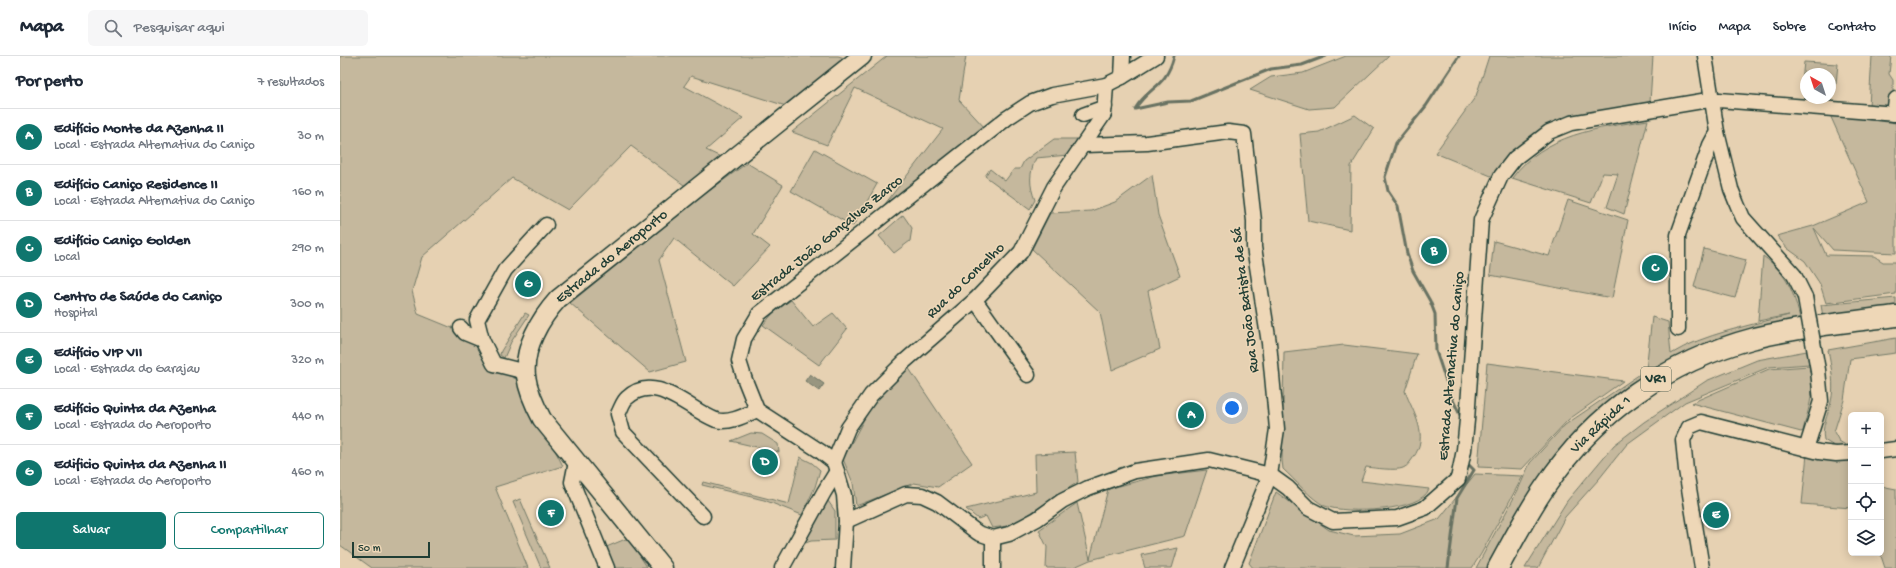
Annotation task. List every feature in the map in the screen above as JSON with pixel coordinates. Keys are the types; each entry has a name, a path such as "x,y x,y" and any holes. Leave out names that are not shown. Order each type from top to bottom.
{"highway":[{"name":"Via Rápida 1","path":"1498,568 1545,486 1564,460 1606,417 1644,387 1672,369 1704,355 1756,338 1795,330 1896,316"},
{"name":"Via Rápida 1","path":"1511,568 1530,533 1555,494 1590,448 1632,411 1680,379 1712,366 1761,350 1853,334 1896,329"}],"main road":[{"name":"Estrada do Aeroporto","path":"663,568 542,419 533,400 526,372 531,343 547,312 558,299 862,56"}],"street":[{"path":"1122,77 1123,56"},
{"name":"Estrada João Gonçalves Zarco","path":"757,410 739,361 744,339 760,314 1007,118 1030,103 1052,96 1106,85 1156,56"},
{"path":"1705,56 1717,132 1731,190 1743,218 1789,268 1805,297 1818,370 1821,401 1806,449"},
{"name":"Rua do Concelho","path":"782,568 836,467 848,428 871,395 904,361 975,300 1021,252 1054,187 1104,114 1106,85"},
{"path":"1895,114 1896,99"},
{"name":"Estrada Alternativa do Caniço","path":"993,538 1009,534 1037,519 1062,501 1088,488 1135,471 1208,460 1270,475 1288,488 1308,508 1333,521 1397,518 1425,508 1458,478 1464,450 1481,220 1500,176 1515,158 1549,132 1571,123 1713,100 1895,114"},
{"path":"1083,115 1105,107"},
{"name":"Rua João Batista de Sá","path":"1084,145 1147,143 1228,132 1244,134 1254,221 1254,247 1270,343 1277,429 1270,475 1232,568"},
{"path":"1678,329 1678,235 1710,145 1717,132"},
{"path":"526,372 494,364 482,340 477,322 505,270 546,225"},
{"path":"975,300 1028,375"},
{"path":"461,328 465,333 482,340"},
{"path":"702,516 623,432 618,414 626,398 643,388 659,389 717,420 741,418 757,410 820,451 836,467 844,495 846,521 843,568"},
{"path":"1702,568 1686,470 1684,440 1689,427 1701,422 1806,449 1836,454 1848,453"},
{"path":"1884,450 1896,449"},
{"path":"576,462 572,482 607,568"},
{"path":"846,521 906,494 922,495 937,502 978,533 993,538 993,568"}],"shaded area":[{"path":"340,56 838,56 845,58 786,106 691,76 684,86 743,118 706,150 723,158 688,188 631,146 568,210 512,178 422,257 412,291 418,314 484,341 498,370 520,381 563,466 495,487 528,568 372,568 340,545"},
{"path":"887,56 966,56 959,100 986,129 875,217 943,129 855,88 827,145 792,132"},
{"path":"1346,56 1389,56 1335,107 1309,109 1250,90 1271,77 1303,73"},
{"path":"1489,56 1653,56 1650,102 1561,121 1496,178 1435,153 1476,96"},
{"path":"1872,56 1891,56 1889,74 1893,80 1893,101 1887,107 1869,106"},
{"path":"1804,62 1838,64 1836,84 1836,68 1803,68"},
{"path":"1355,115 1374,129 1351,166 1350,230 1308,221 1300,134 1319,132"},
{"path":"1830,115 1896,123 1896,253 1833,250 1814,228 1826,255 1874,256 1883,262 1896,262 1896,294 1826,303 1820,284 1805,261 1787,248 1777,236 1813,226 1869,202"},
{"path":"1648,120 1624,214 1607,207 1618,174 1603,173 1591,203 1512,178 1525,163 1556,142 1591,130"},
{"path":"1054,139 1080,139 1068,155 1036,158 1031,174 1032,189 1035,200 1030,209 985,176 990,169 1005,181 1014,169 1020,169 1024,161"},
{"path":"815,149 877,184 853,226 791,191"},
{"path":"747,163 783,185 753,234 770,247 733,286 674,238 659,260 686,362 650,372 570,303 702,196"},
{"path":"1152,175 1158,215 1180,276 1148,291 1160,349 1112,370 1100,312 1032,249 1050,213 1091,211 1115,202"},
{"path":"1568,200 1628,220 1612,298 1490,275 1494,241 1549,256"},
{"path":"903,215 912,228 910,241 894,253 879,236"},
{"path":"1704,249 1746,260 1735,298 1694,287"},
{"path":"1763,256 1772,263 1789,285 1796,302 1801,322 1633,387 1493,568 1476,568 1518,490 1530,463 1565,425 1646,370 1652,317 1668,322 1671,354 1698,341 1713,336 1744,326 1789,315 1758,321"},
{"path":"1896,298 1896,308 1823,317 1821,305"},
{"path":"791,300 813,327 833,313 847,329 819,365 763,325 774,312"},
{"path":"525,313 529,315 511,342 504,358 500,355 501,351"},
{"path":"1896,338 1896,353 1850,359 1844,400 1834,432 1839,441 1848,447 1834,446 1824,440 1823,430 1833,389 1828,350"},
{"path":"1344,345 1417,354 1405,391 1416,416 1420,432 1418,449 1410,462 1403,468 1390,469 1366,467 1361,481 1429,489 1423,497 1398,507 1365,510 1335,509 1320,503 1283,469 1284,352"},
{"path":"1807,351 1809,364 1769,367 1685,402 1627,444 1599,479 1565,517 1538,568 1525,568 1567,501 1614,445 1644,422 1706,381 1757,360"},
{"path":"1487,363 1623,381 1568,420 1522,469 1478,467"},
{"path":"1809,366 1812,390 1803,431 1801,432 1691,403 1769,369"},
{"path":"908,367 972,463 938,487 914,483 856,506 853,483 843,459 871,406"},
{"path":"810,374 824,384 819,391 805,381"},
{"path":"751,433 762,434 778,444 779,452 731,441"},
{"path":"1075,452 1078,482 1023,518 1007,526 992,528 986,516 978,519 966,509 1036,492 1035,454"},
{"path":"1807,454 1848,458 1848,508 1802,504"},
{"path":"800,457 812,463 820,470 815,487 802,515 764,500 702,485 703,482 789,504"},
{"path":"1207,470 1185,536 1090,560 1072,568 1046,568 1047,547 1039,530 1077,503 1090,559 1108,489 1157,476"},
{"path":"1475,474 1523,476 1472,568 1253,568 1249,563 1276,492 1329,530 1354,536 1400,534 1439,519"},
{"path":"1884,487 1896,489 1896,568 1885,568 1881,556 1884,556"},
{"path":"826,498 835,511 835,540 811,541 800,545"},
{"path":"520,499 550,568 541,568 513,502"},
{"path":"628,538 647,567 613,568 604,548"},
{"path":"1178,548 1172,568 1145,568 1141,555"}],"waterway":[{"path":"1174,56 1171,67 1162,81 1140,101 1135,109 1168,102 1191,101 1271,69 1302,65 1326,56"},
{"path":"1459,56 1426,106 1396,143 1385,177 1388,191 1398,206 1407,254 1413,271 1430,301 1435,314 1436,351 1451,396 1461,417"},
{"path":"1448,568 1457,498 1474,470 1466,462"}],"place":[{"name":"Edifício Caniço Residence II","path":"1434,251"},
{"name":"Edifício Caniço Golden","path":"1655,268"},
{"name":"Edificio Quinta da Azenha II","path":"528,284"},
{"name":"Edifício Monte da Azenha II","path":"1191,415"},
{"name":"Centro de Saúde do Caniço","path":"765,462"},
{"name":"Edifício Quinta da Azenha","path":"551,513"},
{"name":"Edifício VIP VII","path":"1716,515"}]}
